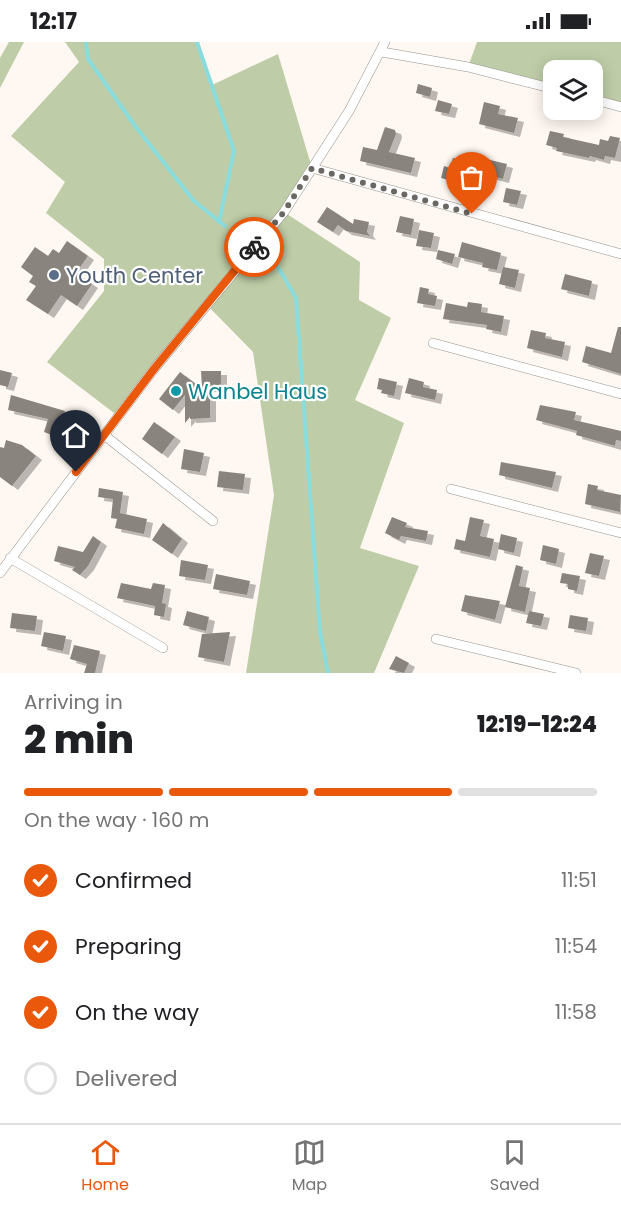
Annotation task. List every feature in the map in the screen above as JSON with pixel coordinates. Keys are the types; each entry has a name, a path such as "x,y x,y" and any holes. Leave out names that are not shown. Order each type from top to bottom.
{"street":[{"path":"0,573 154,369 284,212 384,47 543,86"},
{"path":"603,102 621,107"},
{"path":"312,168 621,254"},
{"path":"433,343 621,394"},
{"path":"104,435 213,521"},
{"path":"451,489 621,532"},
{"path":"10,558 163,648"},
{"path":"436,639 576,673"}],"green space":[{"path":"9,42 24,42 0,88 0,58"},
{"path":"65,42 197,42 212,85 278,54 312,168 284,212 360,262 359,300 391,318 355,400 404,423 360,548 419,566 374,673 246,673 274,495 253,352 207,305 118,416 47,362 104,291 104,259 46,213 65,182 11,136 79,62"},
{"path":"477,42 621,42 621,107 603,102 603,60 543,60 543,86 468,67"}],"building":[{"path":"418,84 432,88 430,97 416,93"},
{"path":"438,100 452,104 449,114 435,111"},
{"path":"484,102 500,106 498,114 518,118 514,133 479,124"},
{"path":"385,127 395,130 396,134 389,152 415,158 411,173 360,161 363,147 377,150"},
{"path":"550,131 564,134 563,137 599,145 600,139 608,141 610,136 620,138 615,158 605,156 604,160 556,151 557,148 546,145"},
{"path":"453,158 484,166 480,181 458,176 456,182 441,178 444,166 450,168"},
{"path":"490,160 507,164 503,179 487,175"},
{"path":"506,188 521,191 517,205 503,202"},
{"path":"327,207 353,224 354,219 369,222 367,232 370,236 346,231 338,225 333,232 317,222"},
{"path":"400,216 414,219 411,235 396,232"},
{"path":"419,230 434,233 431,248 416,246"},
{"path":"67,241 88,256 76,273 92,284 77,306 61,295 48,314 26,300 36,286 29,282 33,276 21,267 35,247 48,256 53,249 59,253"},
{"path":"462,242 501,253 497,270 482,267 483,263 458,257"},
{"path":"438,250 455,254 452,264 436,259"},
{"path":"503,267 519,270 515,288 499,284"},
{"path":"565,274 592,281 589,296 561,289"},
{"path":"420,287 429,289 428,294 437,296 435,306 417,303"},
{"path":"468,302 482,304 481,312 504,316 501,332 486,329 487,325 443,319 446,303 467,307"},
{"path":"618,327 621,327 621,374 582,362 586,346 611,353"},
{"path":"531,330 546,333 545,338 565,342 562,357 527,348"},
{"path":"0,370 12,373 8,387 0,385"},
{"path":"201,371 221,371 221,388 202,388"},
{"path":"180,372 210,395 210,418 190,419 190,417 185,423 185,395 173,410 159,399"},
{"path":"379,378 397,382 394,396 381,393 382,390 377,389"},
{"path":"409,378 424,382 423,387 437,390 435,400 405,393"},
{"path":"11,395 65,411 57,437 44,432 48,419 8,410"},
{"path":"540,405 576,412 574,420 621,431 621,441 616,440 615,446 576,435 577,431 536,420"},
{"path":"154,422 175,437 162,454 142,439"},
{"path":"6,440 22,445 36,456 12,486 0,477 0,447 4,448"},
{"path":"184,449 204,453 200,472 181,469"},
{"path":"501,462 556,472 552,488 499,475"},
{"path":"219,471 245,474 243,490 217,487"},
{"path":"588,484 598,486 597,490 621,495 620,512 585,504"},
{"path":"99,488 123,492 120,513 147,519 144,534 115,528 117,519 111,518 113,499 98,497"},
{"path":"392,517 407,523 405,527 428,531 426,541 401,536 399,540 385,533"},
{"path":"470,517 484,520 480,536 494,539 490,557 454,549 456,539 465,541"},
{"path":"163,523 182,539 172,554 152,540"},
{"path":"501,534 517,538 514,553 498,549"},
{"path":"93,536 101,542 88,566 80,575 72,570 75,567 54,561 58,546 83,552"},
{"path":"543,545 559,549 556,564 540,560"},
{"path":"590,553 604,556 599,576 585,573"},
{"path":"181,560 208,565 205,580 179,576"},
{"path":"516,565 523,567 519,586 530,588 525,612 505,607"},
{"path":"562,573 580,576 577,591 568,589 568,584 560,583"},
{"path":"216,574 250,581 247,595 213,589"},
{"path":"121,583 151,589 153,583 165,585 162,603 166,604 164,617 154,615 155,606 117,598"},
{"path":"465,595 500,601 495,620 461,611"},
{"path":"187,611 209,617 206,631 183,625"},
{"path":"529,611 544,614 541,626 526,623"},
{"path":"12,613 37,616 35,631 10,628"},
{"path":"570,615 588,618 586,631 568,628"},
{"path":"44,632 66,636 63,651 41,646"},
{"path":"230,632 224,662 198,657 202,634"},
{"path":"74,645 100,651 95,673 84,673 87,664 70,659"},
{"path":"396,656 409,663 404,673 389,669"}],"waterway":[{"path":"86,42 88,59 135,126 194,201 225,226"},
{"path":"197,42 234,151 219,222"},
{"path":"272,257 296,298 320,632 328,673"}],"way so far":[{"path":"254,247 284,212 312,168 472,214"}],"place":[{"name":"Youth Center","path":"54,275"},
{"name":"Wanbel Haus","path":"176,391"}],"route":[{"path":"76,472 154,369 254,247"}]}
